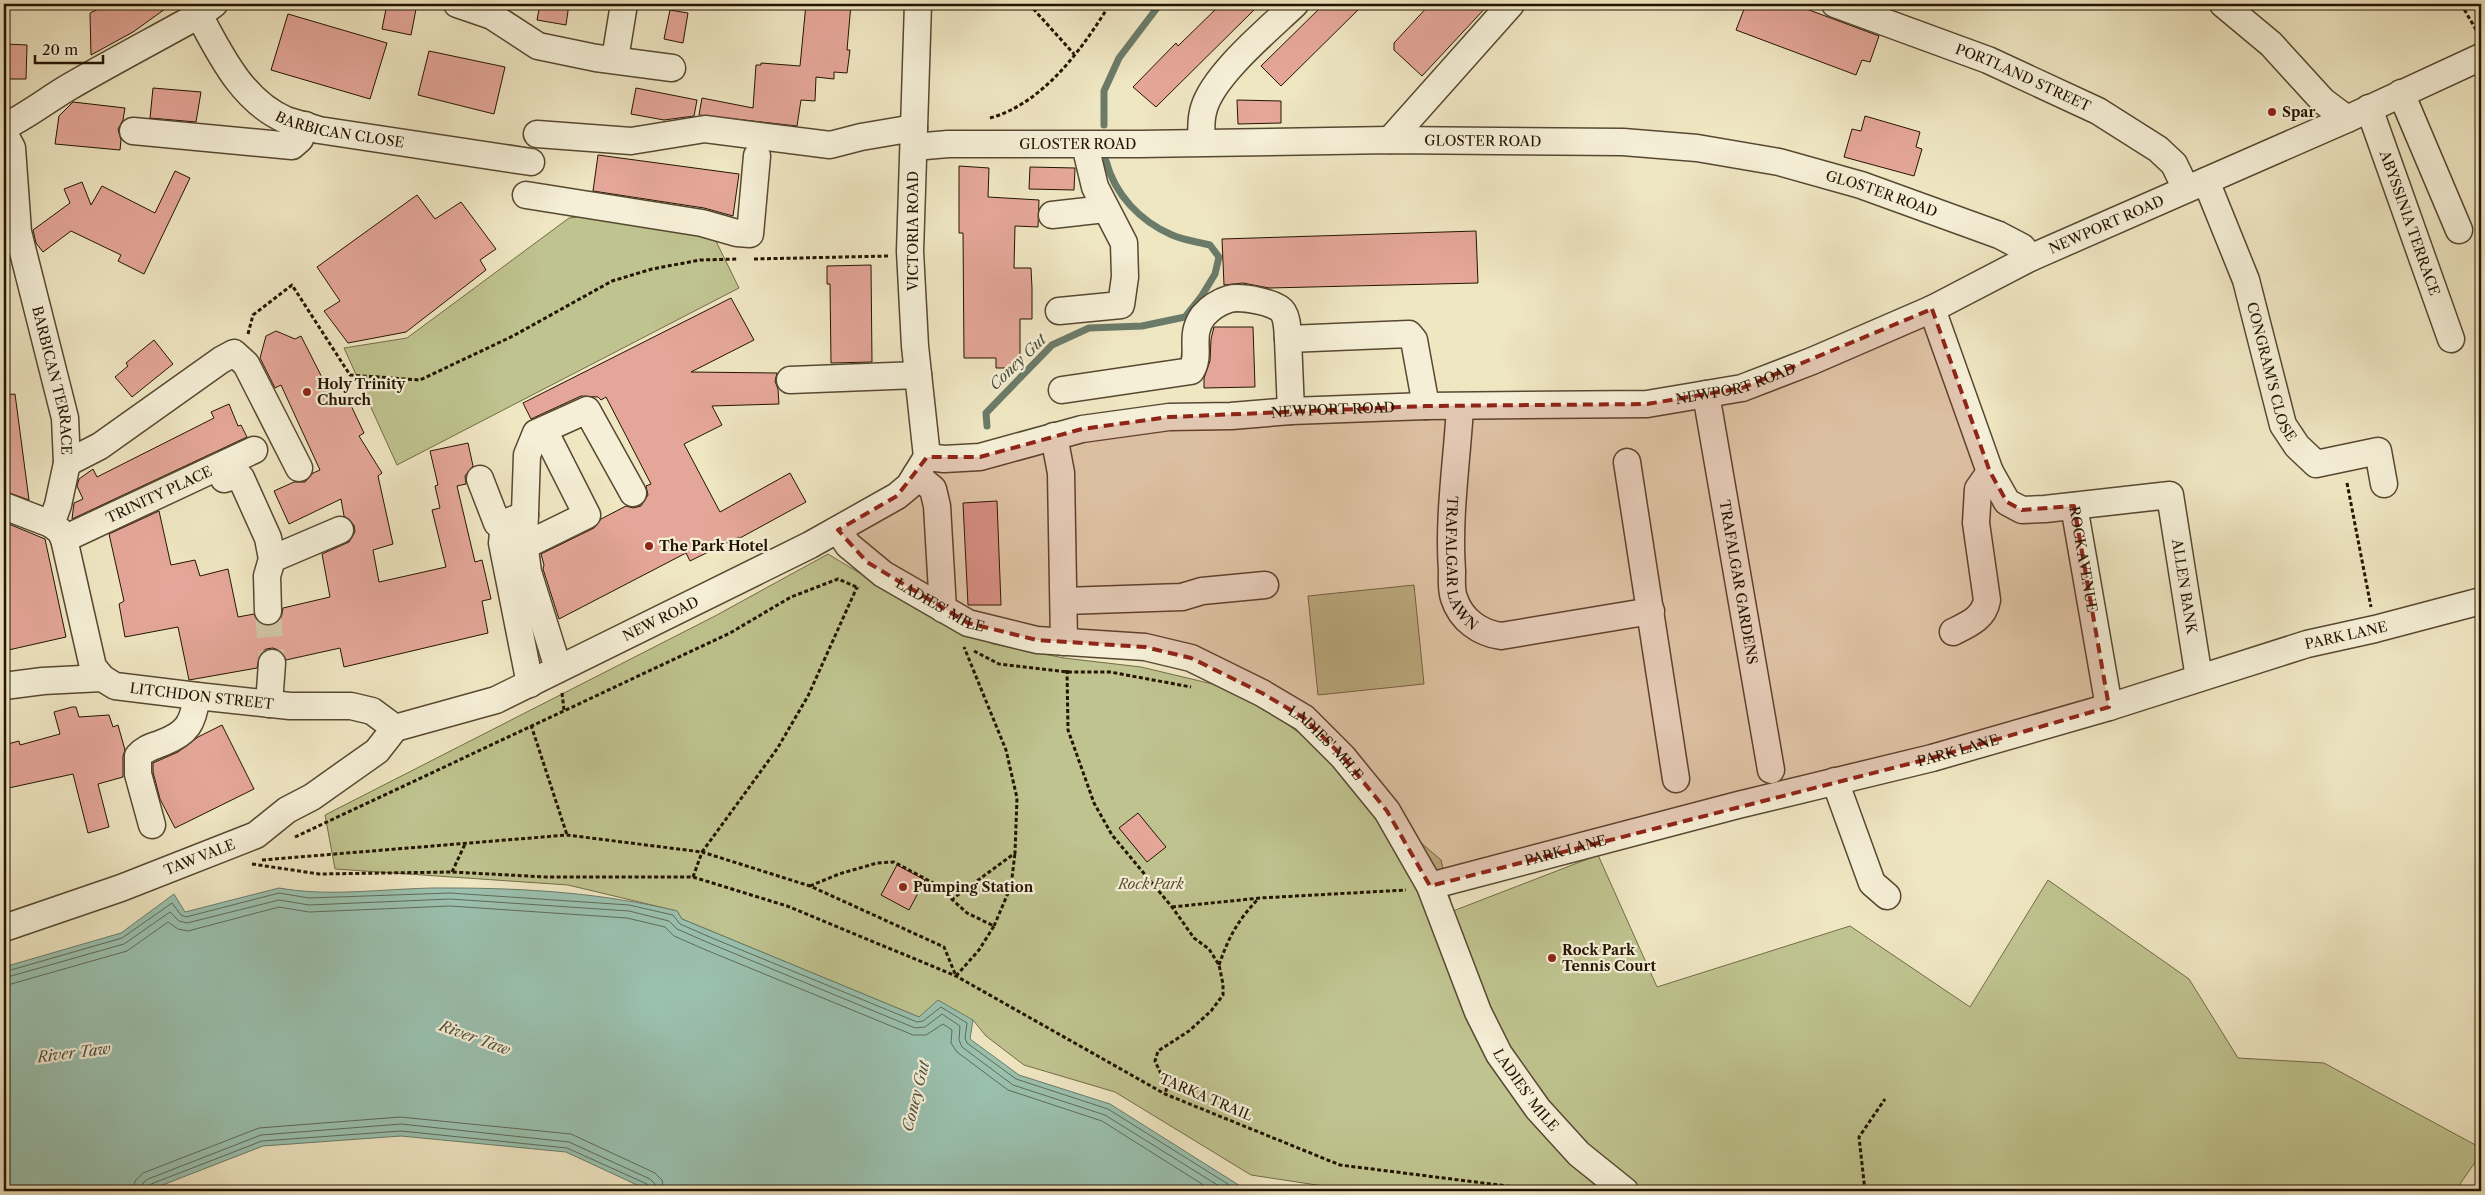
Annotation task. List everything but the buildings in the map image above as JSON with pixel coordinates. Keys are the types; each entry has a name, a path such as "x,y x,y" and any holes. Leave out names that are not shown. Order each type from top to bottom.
{"street":[{"path":"457,4 492,16 538,46 552,50 672,68"},
{"path":"615,60 624,4"},
{"name":"VICTORIA ROAD","path":"918,4 910,251 922,466"},
{"path":"1202,142 1204,108 1213,89 1235,62 1295,4"},
{"path":"1390,140 1511,4"},
{"name":"PORTLAND STREET","path":"1835,4 1988,60 2098,111 2158,149 2196,185"},
{"path":"2223,4 2271,44 2324,101 2358,114"},
{"path":"4,127 22,118 80,81 207,9"},
{"name":"BARBICAN CLOSE","path":"207,9 223,59 246,90 275,113 319,130 531,162"},
{"name":"NEWPORT ROAD","path":"922,466 944,459 980,457 1054,436 1144,419 1426,406 1647,404 1742,388 1932,309 2030,258 2358,114 2401,92 2481,57"},
{"path":"2401,92 2459,230"},
{"name":"ABYSSINIA TERRACE","path":"2358,114 2451,339"},
{"name":"GLOSTER ROAD","path":"531,162 538,125 631,141 704,129 830,145 861,137 914,137 948,144 1085,145 1390,140 1623,142 1697,148 1753,156 1861,185 1978,227 2022,246 2030,258"},
{"path":"133,132 292,146 300,140 305,126"},
{"name":"BARBICAN TERRACE","path":"4,133 12,148 18,232 65,418 66,463 58,505 57,531"},
{"path":"1059,311 1121,305 1125,277 1124,243 1095,187 1085,145"},
{"path":"531,162 525,198 702,223 738,233 750,234 757,156"},
{"name":"CONGRAM'S CLOSE","path":"2196,185 2246,280 2283,426 2297,446 2316,464 2378,451 2384,484"},
{"path":"1052,215 1105,209"},
{"path":"1062,390 1191,371 1195,364 1195,330 1214,305 1231,298 1272,303 1283,311 1287,322 1291,411"},
{"name":"ROCK AVENUE","path":"1932,309 1990,472 2007,502 2022,510 2074,506 2109,707"},
{"path":"1288,339 1409,334 1414,340 1426,406"},
{"path":"66,463 100,446 221,360 234,353 246,364 299,468"},
{"path":"790,380 918,375"},
{"name":"TRAFALGAR GARDENS","path":"1706,394 1771,770"},
{"name":"TRAFALGAR LAWN","path":"1460,407 1450,553 1454,598 1463,615 1473,626 1485,633 1501,636 1651,612"},
{"path":"530,684 522,634 502,543 515,519 527,455 536,433 587,410 632,493"},
{"path":"524,546 587,515 544,430"},
{"path":"1054,436 1061,473 1064,642"},
{"name":"TRINITY PLACE","path":"57,531 254,450"},
{"path":"1627,462 1676,779"},
{"path":"922,466 937,506 943,609"},
{"name":"NEW ROAD","path":"395,728 474,708 530,684 558,668 838,530 897,496 922,466"},
{"path":"1954,632 1975,620 1985,610 1986,600 1976,523 1978,489 1990,472"},
{"path":"224,479 238,475 241,478 268,538 272,559 267,576 268,611"},
{"path":"480,479 497,523 515,519"},
{"name":"ALLEN BANK","path":"2074,506 2170,495 2199,678"},
{"path":"4,506 57,531 93,667 102,678"},
{"path":"515,519 524,546 528,572 558,668"},
{"path":"272,559 340,530"},
{"name":"LADIES' MILE","path":"838,530 848,545 867,562 905,588 968,623 1003,633 1064,642 1145,647 1190,658 1262,693 1304,718 1343,757 1387,810 1430,886 1478,1012 1499,1054 1538,1109 1578,1154 1626,1191"},
{"path":"1064,602 1182,597 1202,591 1265,585"},
{"name":"PARK LANE","path":"1430,886 1834,781 1932,758 2109,707 2307,644 2375,629 2481,600"},
{"path":"269,704 272,663"},
{"name":"LITCHDON STREET","path":"4,686 43,681 102,678 116,686 197,696 269,704 351,706 372,711 395,728"},
{"path":"152,825 138,774 138,756 144,749 178,736 187,728 194,718 197,696"},
{"name":"TAW VALE","path":"4,928 121,888 256,835 287,810 312,797 377,751 395,728"},
{"path":"1834,781 1872,882 1886,896"}],"path":[{"path":"1029,4 1074,54"},
{"path":"981,121 997,116 1030,98 1066,66 1110,4"},
{"path":"2461,4 2481,41"},
{"path":"234,353 250,332 250,320 253,315 292,286 350,375 420,380 513,336 612,281 652,269 700,260 884,256 910,251"},
{"path":"2342,459 2375,629"},
{"path":"693,878 702,852 777,749 808,696 867,562"},
{"path":"294,837 730,633 791,597 838,579 865,591"},
{"path":"1064,642 1067,672 1068,730 1094,803 1112,835 1172,907 1194,938 1208,949 1219,965 1223,984 1222,995 1211,1011 1190,1031 1158,1051 1155,1061 1167,1087 1165,1094"},
{"path":"452,872 465,844 567,835 702,852 810,886 944,946 956,976 979,950 994,926 1011,886 1015,853 1017,798 1006,750 963,645 999,664 1067,672 1110,672 1193,687"},
{"path":"563,698 564,710"},
{"path":"531,725 567,835"},
{"name":"TARKA TRAIL","path":"465,844 251,862 319,874 452,872 546,877 693,878 787,906 956,976 1165,1094 1340,1165 1547,1191"},
{"path":"951,900 1015,853"},
{"path":"810,886 840,874 877,863 894,862 935,884 968,913 994,926"},
{"path":"1172,907 1260,898 1411,889 1430,886"},
{"path":"1219,965 1228,939 1240,919 1260,898"},
{"path":"1865,1191 1859,1137 1884,1100"}],"highlighted area":[{"path":"1932,309 1990,472 2007,502 2022,510 2074,506 2109,707 1932,758 1430,886 1387,811 1343,757 1304,718 1262,693 1191,658 1145,647 1037,640 968,623 867,562 838,530 897,496 927,457 980,457 1082,429 1169,417 1426,406 1647,404 1742,388"}],"green space":[{"path":"600,214 714,237 739,288 397,465 344,348 407,338 569,218"},
{"name":"Rock Park","path":"828,554 901,598 993,644 1064,658 1141,667 1242,691 1325,752 1384,811 1441,860 1453,911 1598,855 1657,987 1850,926 1970,1007 2048,880 2189,979 2238,1058 2324,1063 2481,1148 2481,1154 2455,1191 1356,1191 1251,1175 1115,1092 1024,1065 986,1036 973,1020 924,1015 919,1017 682,919 677,911 568,885 335,869 325,815 715,616"},
{"path":"1414,585 1424,684 1318,695 1308,596"}],"water":[{"name":"River Taw","path":"279,888 321,892 428,888 536,891 593,896 677,911 682,919 919,1017 938,1000 973,1020 970,1039 1019,1075 1110,1104 1245,1189 1258,1191 650,1191 566,1152 401,1136 263,1146 147,1191 4,1191 4,967 121,933 174,894 185,912"}],"waterway":[{"name":"Coney Gut","path":"1104,125 1104,91 1119,58 1160,4"},
{"name":"Coney Gut","path":"987,426 986,413 1052,345 1089,328 1142,326 1185,317 1201,297 1215,274 1219,257 1210,245 1172,235 1139,214 1122,196 1106,161"}],"tunnel":[{"path":"268,611 272,663"}],"place":[{"name":"Spar","path":"2272,112"},
{"name":"Holy Trinity Church","path":"307,392"},
{"name":"The Park Hotel","path":"649,546"},
{"name":"Pumping Station","path":"903,887"},
{"name":"Rock Park Tennis Court","path":"1552,958"}]}
